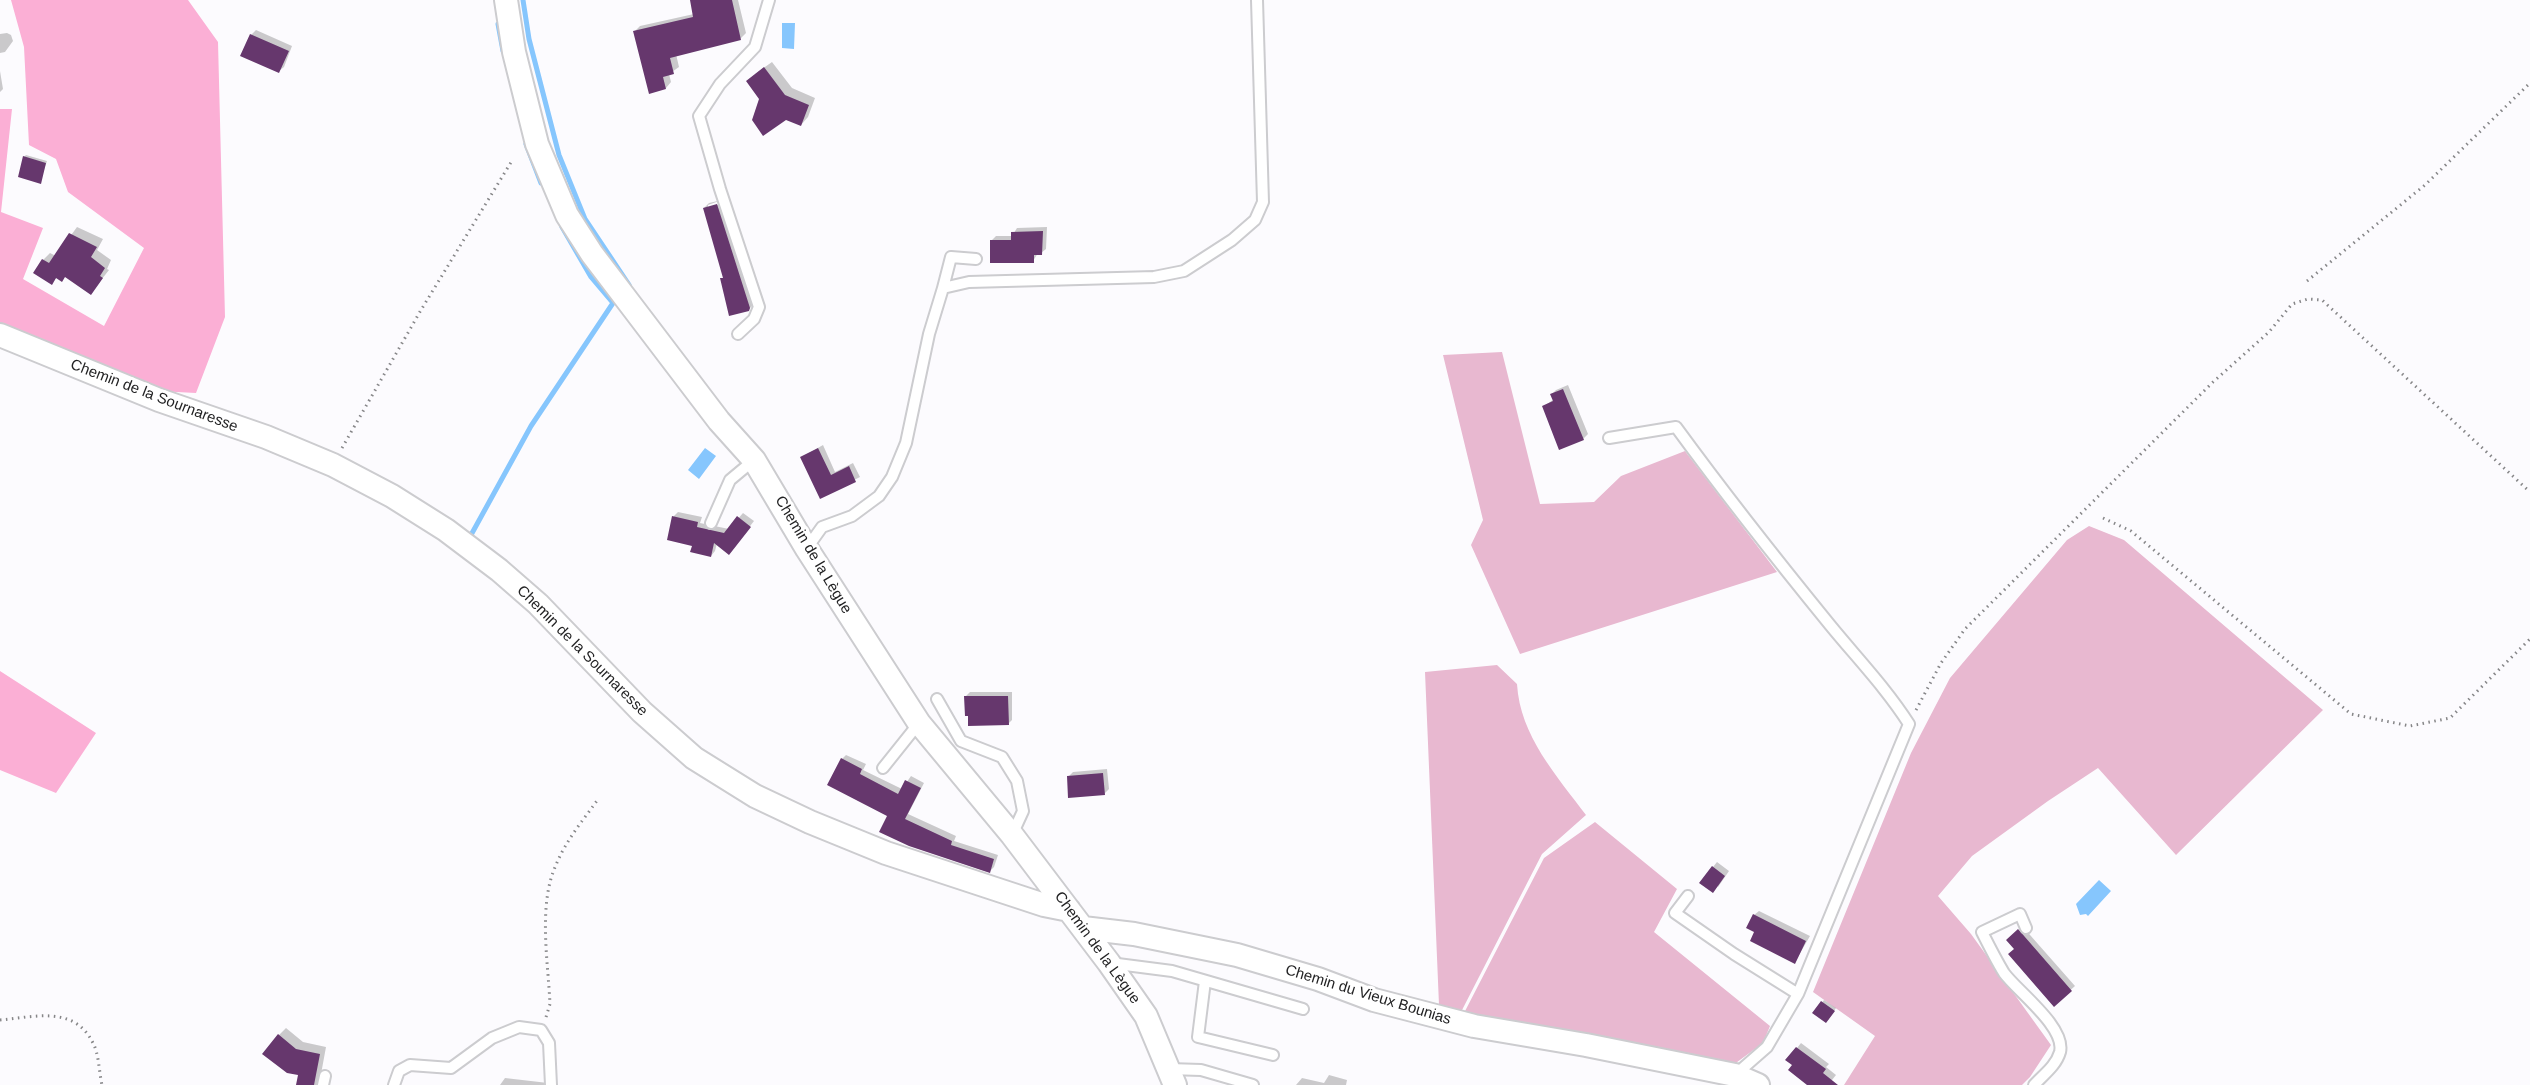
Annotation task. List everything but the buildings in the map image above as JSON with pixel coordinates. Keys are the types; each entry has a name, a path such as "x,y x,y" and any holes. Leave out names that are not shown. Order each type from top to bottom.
{"street":[{"name":"Chemin de la Lègue","path":"506,0 514,52 537,144 567,215 592,254 719,421 754,460 807,549 919,723 1012,835 1109,963 1146,1016 1172,1077"},
{"name":"Chemin de la Sournaresse","path":"0,335 159,400 266,438 333,465 392,496 446,530 499,570 538,604 594,664 694,758 755,795 810,822 886,853 1044,905 1069,910"},
{"name":"Chemin du Vieux Bounias","path":"1083,927 1134,934 1237,955 1318,979 1384,1003 1474,1026 1586,1045 1735,1075 1758,1085"}],"lane":[{"path":"738,334 754,319 759,307 720,189 699,116 720,84 755,47 769,0"},
{"path":"943,288 969,282 1154,277 1184,271 1232,240 1255,220 1263,202 1257,0"},
{"path":"807,549 822,527 852,516 879,496 892,477 906,443 929,334 951,257 976,259"},
{"path":"1609,438 1676,427 1722,490 1831,626 1894,700 1909,724 1798,994 1767,1047 1735,1075"},
{"path":"711,523 730,480 754,460"},
{"path":"937,699 961,741 1002,757 1017,781 1023,811 1012,835"},
{"path":"883,768 919,723"},
{"path":"1688,896 1676,913 1734,954 1798,994"},
{"path":"2026,928 2020,914 1982,932 2006,975 2033,1002 2057,1036 2061,1050 2054,1065 2034,1085"},
{"path":"1109,963 1172,971 1303,1009"},
{"path":"1205,981 1198,1037 1273,1055"},
{"path":"394,1085 399,1071 410,1065 451,1068 492,1038 519,1027 541,1030 549,1043 551,1085"},
{"path":"1172,1077 1201,1070 1253,1085"}],"path":[{"path":"2307,281 2425,185 2530,83"},
{"path":"333,465 427,300 513,159"},
{"path":"1909,724 1941,663 1965,629 2213,382 2269,332 2292,304 2308,299 2322,300 2530,492"},
{"path":"2103,518 2131,531 2350,714 2410,726 2450,718 2530,639"},
{"path":"541,1030 550,1004 546,909 555,867 567,843 599,798"},
{"path":"0,1020 58,1015 77,1022 94,1044 102,1085"}],"shaded area":[{"path":"11,0 188,0 218,42 225,317 196,393 157,391 0,328 0,109 12,109 1,212 43,228 23,279 104,326 144,248 68,192 56,159 29,145 24,47"},
{"path":"1502,352 1540,504 1594,502 1621,476 1685,451 1777,572 1520,654 1471,545 1483,520 1443,355"},
{"path":"2089,526 2124,540 2323,710 2176,855 2098,768 1972,856 1938,896 1971,934 2051,1045 2022,1085 1844,1085 1875,1036 1813,992 1911,753 1950,678 2067,540"},
{"path":"1497,665 1517,684 1525,721 1533,738 1552,770 1586,815 1542,854 1460,1014 1439,1005 1425,672"},
{"path":"0,671 96,733 56,793 0,770"},
{"path":"1595,822 1677,889 1654,932 1770,1026 1763,1043 1729,1068 1463,1015 1544,858"}],"water":[{"path":"782,23 795,23 794,49 782,48"},
{"path":"705,448 716,456 699,479 688,470"},
{"path":"2099,880 2111,891 2088,916 2080,915 2076,904"}],"waterway":[{"path":"523,0 529,39 559,155 585,219 629,285"},
{"path":"498,24 503,51"},
{"path":"526,144 541,183"},
{"path":"471,535 531,426 613,303 591,277 562,227"}]}
